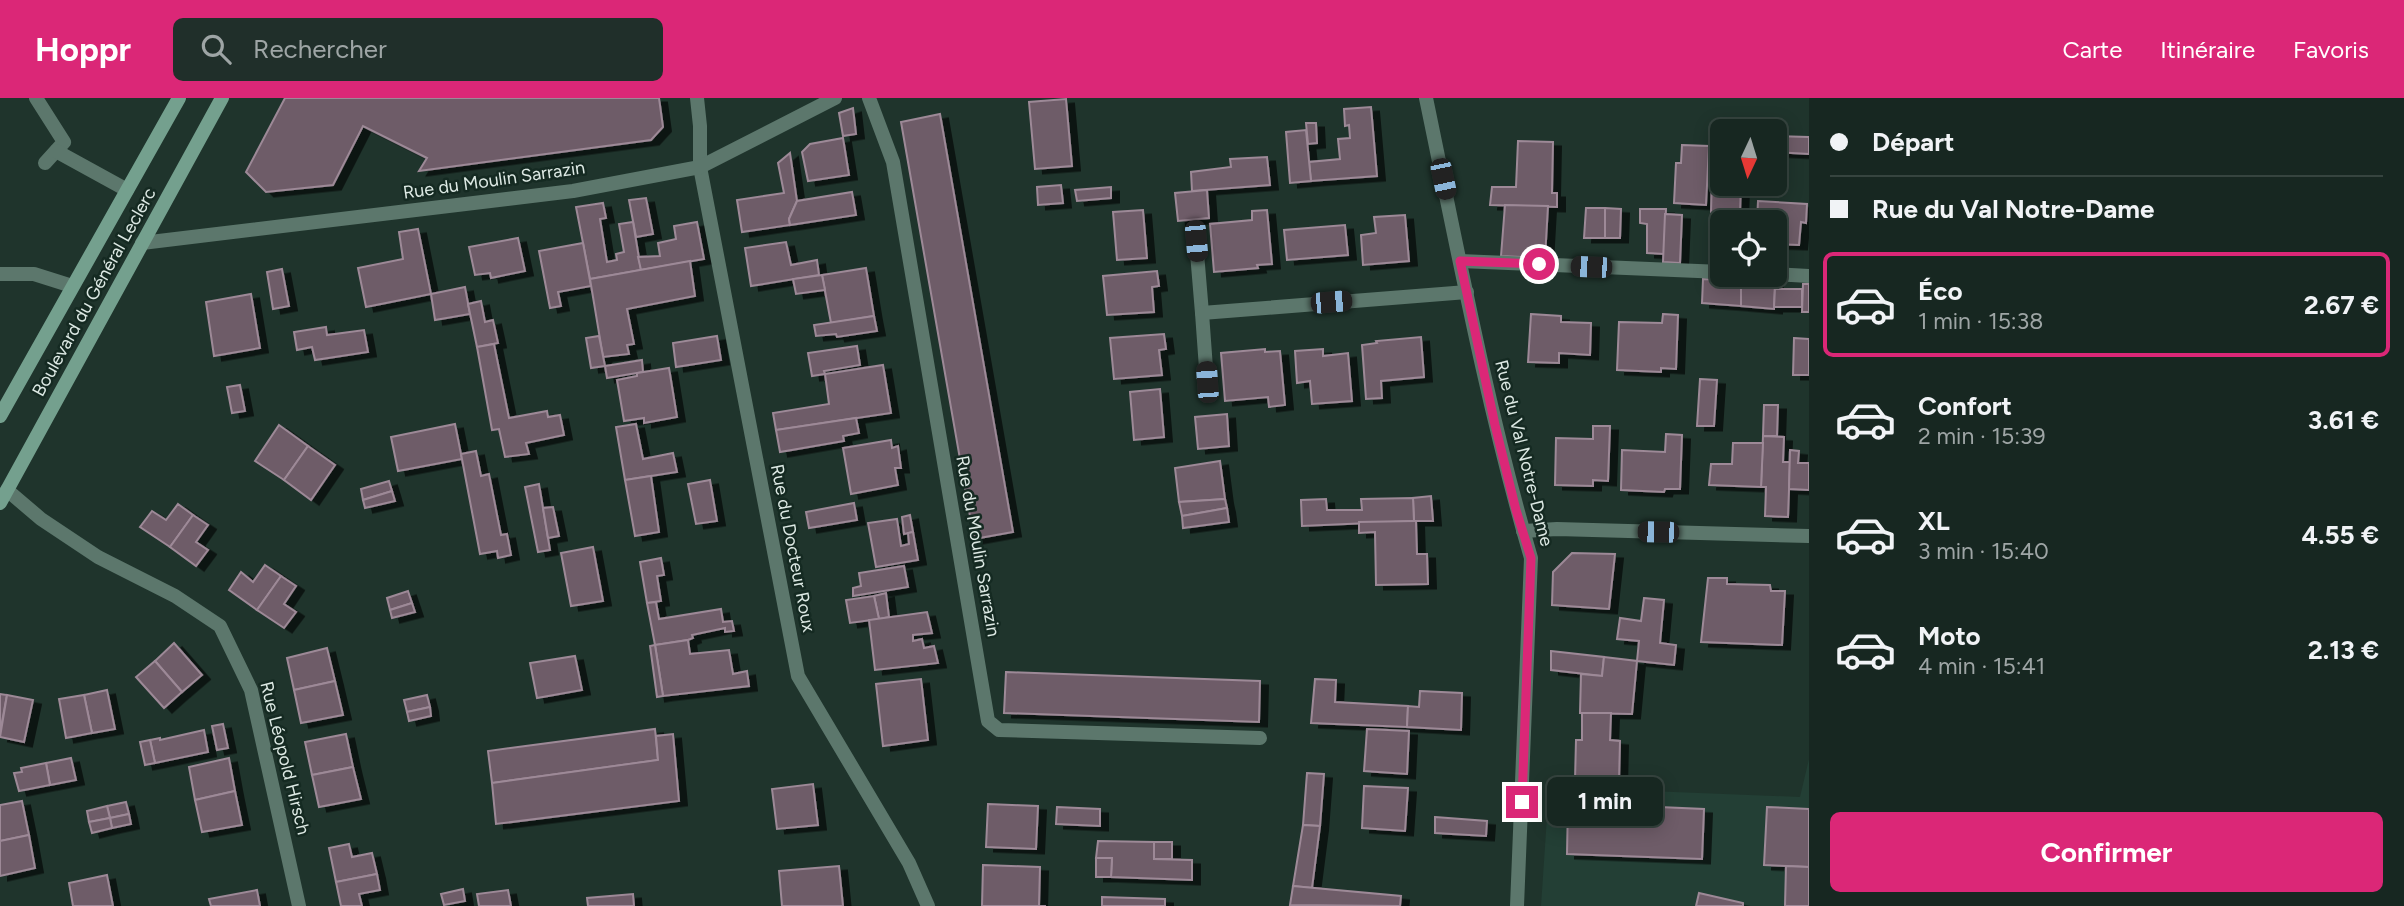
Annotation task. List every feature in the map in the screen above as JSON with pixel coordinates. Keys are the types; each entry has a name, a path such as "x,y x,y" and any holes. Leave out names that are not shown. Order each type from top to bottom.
{"street":[{"path":"36,98 64,142 45,163"},
{"name":"Boulevard du Général Leclerc","path":"0,416 179,98"},
{"name":"Boulevard du Général Leclerc","path":"4,497 222,98"},
{"name":"Rue du Docteur Roux","path":"697,98 700,167 798,676 909,863 928,906"},
{"name":"Rue du Moulin Sarrazin","path":"142,243 573,191 700,167 835,98"},
{"name":"Rue du Val Notre-Dame","path":"1426,98 1495,425 1531,558 1517,906"},
{"name":"Rue du Moulin Sarrazin","path":"871,104 893,162 988,721 999,730 1260,738"},
{"path":"56,151 127,190"},
{"path":"1196,241 1207,382"},
{"path":"1460,261 1710,271"},
{"path":"0,274 34,274 72,286"},
{"path":"1787,275 1809,276"},
{"path":"1202,313 1467,292"},
{"name":"Rue Léopold Hirsch","path":"4,497 98,557 175,596 220,626 251,690 299,906"},
{"path":"1523,531 1557,529 1809,536"}],"shaded area":[{"path":"1809,759 1809,906 1541,906 1549,787 1800,797"}],"building":[{"path":"285,98 659,98 663,127 651,140 419,171 427,158 363,126 333,185 266,192 246,172"},
{"path":"1066,99 1072,166 1035,169 1029,102"},
{"path":"1371,107 1377,176 1311,181 1309,162 1340,159 1338,139 1350,138 1349,125 1345,126 1344,109"},
{"path":"853,108 856,134 843,136 839,113"},
{"path":"940,114 1013,532 974,539 901,122"},
{"path":"1306,123 1316,123 1317,143 1308,144"},
{"path":"1306,130 1311,181 1290,183 1286,132"},
{"path":"1787,136 1809,137 1809,154 1787,153"},
{"path":"843,138 849,175 808,181 802,152 810,144"},
{"path":"1518,141 1553,142 1552,193 1557,193 1557,207 1490,205 1492,187 1516,187"},
{"path":"1682,145 1709,146 1706,205 1674,203 1676,163 1681,163"},
{"path":"790,153 797,201 789,219 790,225 742,232 737,200 784,193 778,163"},
{"path":"1267,157 1270,185 1192,191 1191,172 1231,167 1230,159"},
{"path":"1061,185 1063,203 1038,205 1037,187"},
{"path":"1111,187 1111,198 1077,201 1075,190"},
{"path":"1207,190 1209,218 1178,221 1175,193"},
{"path":"852,192 856,215 790,225 789,219 797,201"},
{"path":"1711,196 1741,196 1740,210 1711,210"},
{"path":"646,198 653,234 636,237 629,200"},
{"path":"1758,201 1807,204 1806,223 1801,222 1799,245 1787,245 1787,210 1758,210"},
{"path":"603,203 606,218 600,219 607,262 617,260 616,254 624,252 619,224 633,222 641,270 590,279 576,207"},
{"path":"1505,205 1548,206 1545,258 1501,256"},
{"path":"1586,208 1605,208 1605,238 1584,238"},
{"path":"1605,208 1621,209 1620,238 1605,238"},
{"path":"1640,209 1666,209 1664,254 1647,253 1647,224 1640,223"},
{"path":"1143,210 1147,258 1117,260 1113,212"},
{"path":"1267,210 1272,264 1214,272 1210,224 1252,220 1252,211"},
{"path":"1665,214 1682,215 1680,263 1663,262"},
{"path":"1405,215 1409,261 1363,265 1361,235 1376,233 1374,217"},
{"path":"697,222 704,259 641,270 638,257 660,256 658,243 676,239 674,226"},
{"path":"1345,225 1348,255 1287,260 1284,230"},
{"path":"418,229 431,294 366,307 358,268 403,259 399,232"},
{"path":"518,238 525,271 491,278 490,273 475,275 469,247"},
{"path":"786,242 791,265 817,260 819,275 751,286 745,248"},
{"path":"583,243 591,286 558,292 561,306 550,308 539,251"},
{"path":"690,261 695,296 627,309 634,344 627,345 629,354 603,357 590,279"},
{"path":"866,268 874,316 831,323 822,275"},
{"path":"282,269 289,306 273,309 267,272"},
{"path":"1157,271 1159,286 1152,287 1154,312 1107,315 1103,276"},
{"path":"822,275 825,290 796,294 793,279"},
{"path":"1703,279 1710,279 1710,287 1741,287 1741,306 1702,303"},
{"path":"1803,284 1809,284 1809,312 1802,312"},
{"path":"465,287 470,314 435,320 431,294"},
{"path":"1741,287 1775,287 1774,309 1741,306"},
{"path":"1775,289 1802,289 1802,307 1774,307"},
{"path":"251,294 260,348 214,356 206,302"},
{"path":"481,301 485,322 493,320 498,343 477,347 468,304"},
{"path":"1531,314 1561,316 1561,322 1591,323 1590,355 1559,353 1559,363 1528,362"},
{"path":"1663,314 1678,315 1676,369 1661,368 1661,372 1617,370 1619,322 1662,323"},
{"path":"874,316 877,331 837,337 836,334 816,336 814,325"},
{"path":"326,327 327,335 364,330 368,352 315,360 312,347 297,350 294,332"},
{"path":"1164,334 1166,349 1159,350 1162,375 1114,379 1110,338"},
{"path":"599,336 605,366 591,368 586,338"},
{"path":"717,336 721,360 676,367 673,343"},
{"path":"1421,337 1424,377 1381,381 1382,398 1366,399 1362,345"},
{"path":"1794,338 1809,339 1809,375 1793,375"},
{"path":"494,344 509,418 547,411 548,417 560,415 564,435 526,443 529,454 505,457 499,429 492,430 477,347"},
{"path":"857,346 860,365 824,371 825,374 812,376 808,353"},
{"path":"1265,349 1265,352 1280,351 1285,405 1269,407 1268,397 1225,401 1221,353"},
{"path":"1323,349 1323,356 1348,353 1352,401 1312,404 1310,381 1297,383 1295,351"},
{"path":"642,360 643,372 607,378 605,366"},
{"path":"883,365 891,413 776,430 773,413 829,404 825,374"},
{"path":"669,368 677,417 644,423 644,418 624,421 617,380 637,376 637,373"},
{"path":"1700,379 1717,380 1714,426 1697,426"},
{"path":"240,385 245,411 232,413 227,387"},
{"path":"1160,389 1164,437 1134,440 1130,392"},
{"path":"1764,405 1778,405 1777,436 1763,436"},
{"path":"1227,414 1229,446 1198,449 1195,417"},
{"path":"856,418 859,433 843,436 844,441 780,452 776,430"},
{"path":"455,424 462,459 398,471 391,437"},
{"path":"636,424 643,459 673,453 677,472 625,480 616,427"},
{"path":"279,425 308,446 284,480 255,461"},
{"path":"1593,426 1610,426 1608,481 1593,480 1593,486 1555,485 1556,438 1593,439"},
{"path":"1666,434 1682,435 1680,489 1665,489 1664,492 1621,490 1622,450 1665,452"},
{"path":"1763,436 1784,437 1783,462 1790,462 1788,517 1765,516 1766,487 1761,487"},
{"path":"891,440 892,448 898,446 901,468 895,468 898,485 851,494 843,448"},
{"path":"1733,443 1763,443 1761,487 1709,485 1711,464 1732,464"},
{"path":"308,446 335,465 311,500 284,480"},
{"path":"1790,450 1799,451 1798,463 1809,463 1809,490 1789,489"},
{"path":"476,451 481,476 489,474 501,535 507,534 511,555 498,558 497,551 480,554 461,454"},
{"path":"1220,461 1225,499 1179,502 1175,468"},
{"path":"651,476 659,532 635,536 625,480"},
{"path":"710,480 717,521 696,524 688,484"},
{"path":"389,481 392,491 363,500 361,489"},
{"path":"539,484 550,550 538,552 525,487"},
{"path":"392,491 395,501 365,508 363,500"},
{"path":"1431,496 1433,521 1414,521 1413,498"},
{"path":"1413,498 1414,521 1302,526 1301,500 1326,499 1327,510 1362,510 1361,499"},
{"path":"1225,499 1227,508 1182,516 1179,502"},
{"path":"854,503 857,520 809,528 806,512"},
{"path":"178,504 193,515 170,547 140,527 152,511 166,520"},
{"path":"553,507 559,536 548,538 543,508"},
{"path":"1227,508 1229,522 1183,528 1182,516"},
{"path":"193,515 208,525 196,542 208,550 196,566 170,547"},
{"path":"910,515 913,532 904,534 902,517"},
{"path":"897,519 901,546 909,544 908,533 913,532 918,560 876,567 868,523"},
{"path":"1416,521 1417,554 1427,554 1428,584 1376,585 1375,532 1359,533 1359,522"},
{"path":"593,547 603,601 571,606 561,553"},
{"path":"1572,553 1615,554 1609,609 1552,605 1553,572"},
{"path":"661,558 664,575 657,576 661,601 647,603 640,562"},
{"path":"265,565 281,576 257,610 229,590 241,572 253,582"},
{"path":"904,566 908,587 853,596 853,588 861,586 859,573"},
{"path":"281,576 296,586 284,604 296,612 284,628 257,610"},
{"path":"1708,578 1727,578 1727,584 1770,585 1771,591 1785,591 1782,645 1701,642"},
{"path":"408,591 412,603 390,610 387,598"},
{"path":"886,593 889,617 879,619 874,596"},
{"path":"874,596 879,619 850,623 846,600"},
{"path":"1644,598 1664,600 1660,643 1676,645 1674,665 1637,661 1639,641 1617,639 1620,618 1641,621"},
{"path":"656,602 659,619 721,609 723,622 732,621 734,631 725,632 725,628 692,635 693,638 688,640 655,645 647,603"},
{"path":"412,603 415,612 392,618 390,610"},
{"path":"927,612 932,633 913,635 913,641 922,639 924,648 934,646 938,663 875,670 869,620"},
{"path":"688,640 690,654 729,650 733,674 747,671 749,686 663,696 655,645"},
{"path":"174,643 202,675 182,692 155,661"},
{"path":"655,645 663,696 657,697 650,646"},
{"path":"327,648 335,681 294,690 287,658"},
{"path":"1551,651 1604,657 1602,676 1551,670"},
{"path":"575,656 582,690 537,698 530,663"},
{"path":"1604,657 1637,661 1632,714 1580,713 1581,674 1602,676"},
{"path":"155,661 182,692 164,708 136,677"},
{"path":"1006,672 1260,681 1259,722 1004,713"},
{"path":"921,679 928,740 883,746 876,684"},
{"path":"1315,679 1336,680 1335,702 1408,706 1407,727 1311,723"},
{"path":"335,681 343,715 301,723 294,690"},
{"path":"107,690 115,729 92,733 84,695"},
{"path":"1420,691 1462,693 1461,730 1407,727 1408,706 1419,707"},
{"path":"0,694 7,695 0,733"},
{"path":"7,695 33,700 24,742 0,737"},
{"path":"84,695 92,733 66,738 59,699"},
{"path":"427,695 430,707 407,712 404,700"},
{"path":"430,707 431,716 409,721 407,712"},
{"path":"1582,713 1611,713 1610,740 1620,741 1619,782 1575,780 1576,740 1582,740"},
{"path":"223,724 228,748 217,750 212,726"},
{"path":"655,729 658,760 492,783 488,751"},
{"path":"1367,729 1409,731 1407,774 1364,771"},
{"path":"204,730 208,752 155,763 150,740"},
{"path":"346,734 353,767 312,775 305,742"},
{"path":"673,734 679,801 496,824 492,783 658,760 656,736"},
{"path":"150,740 155,763 145,765 140,742"},
{"path":"71,758 76,780 50,785 46,763"},
{"path":"229,758 235,791 195,800 189,767"},
{"path":"46,763 50,785 19,791 14,773 22,772 21,768"},
{"path":"353,767 361,799 319,807 312,775"},
{"path":"1307,773 1324,774 1320,826 1303,825"},
{"path":"813,784 818,825 777,829 772,789"},
{"path":"1364,786 1408,788 1405,831 1362,828"},
{"path":"235,791 242,825 202,832 195,800"},
{"path":"22,801 29,835 0,841 0,805"},
{"path":"126,802 129,814 110,818 107,806"},
{"path":"1568,803 1704,809 1702,859 1567,854"},
{"path":"988,804 1038,806 1036,849 986,847"},
{"path":"107,806 110,818 89,822 87,811"},
{"path":"1057,807 1100,809 1100,826 1056,824"},
{"path":"1767,807 1809,809 1809,867 1764,865"},
{"path":"129,814 131,824 112,828 110,818"},
{"path":"1435,817 1487,821 1486,836 1435,833"},
{"path":"110,818 112,828 92,833 89,822"},
{"path":"1303,825 1320,826 1312,888 1293,886"},
{"path":"29,835 35,868 0,876 0,841"},
{"path":"1098,841 1154,842 1154,859 1192,860 1192,880 1111,877 1112,858 1096,858"},
{"path":"1154,842 1172,842 1172,859 1154,859"},
{"path":"349,844 352,857 372,853 377,874 336,882 329,848"},
{"path":"1096,858 1112,858 1111,877 1096,877"},
{"path":"983,865 1040,867 1039,906 982,906"},
{"path":"839,866 843,906 782,906 779,871"},
{"path":"1786,866 1809,867 1809,906 1785,906"},
{"path":"377,874 380,890 359,894 362,906 341,906 336,882"},
{"path":"107,875 113,906 73,906 69,883"},
{"path":"1293,886 1401,896 1400,906 1290,905"},
{"path":"463,889 465,901 444,905 441,894"},
{"path":"257,890 260,906 211,906 209,899"},
{"path":"508,890 511,906 479,906 477,894"},
{"path":"1699,893 1743,903 1743,906 1696,906"},
{"path":"633,894 634,906 588,906 587,898"},
{"path":"1102,897 1165,899 1165,906 1102,906"}],"route":[{"path":"1522,802 1531,558 1495,425 1460,261 1539,264"}]}
